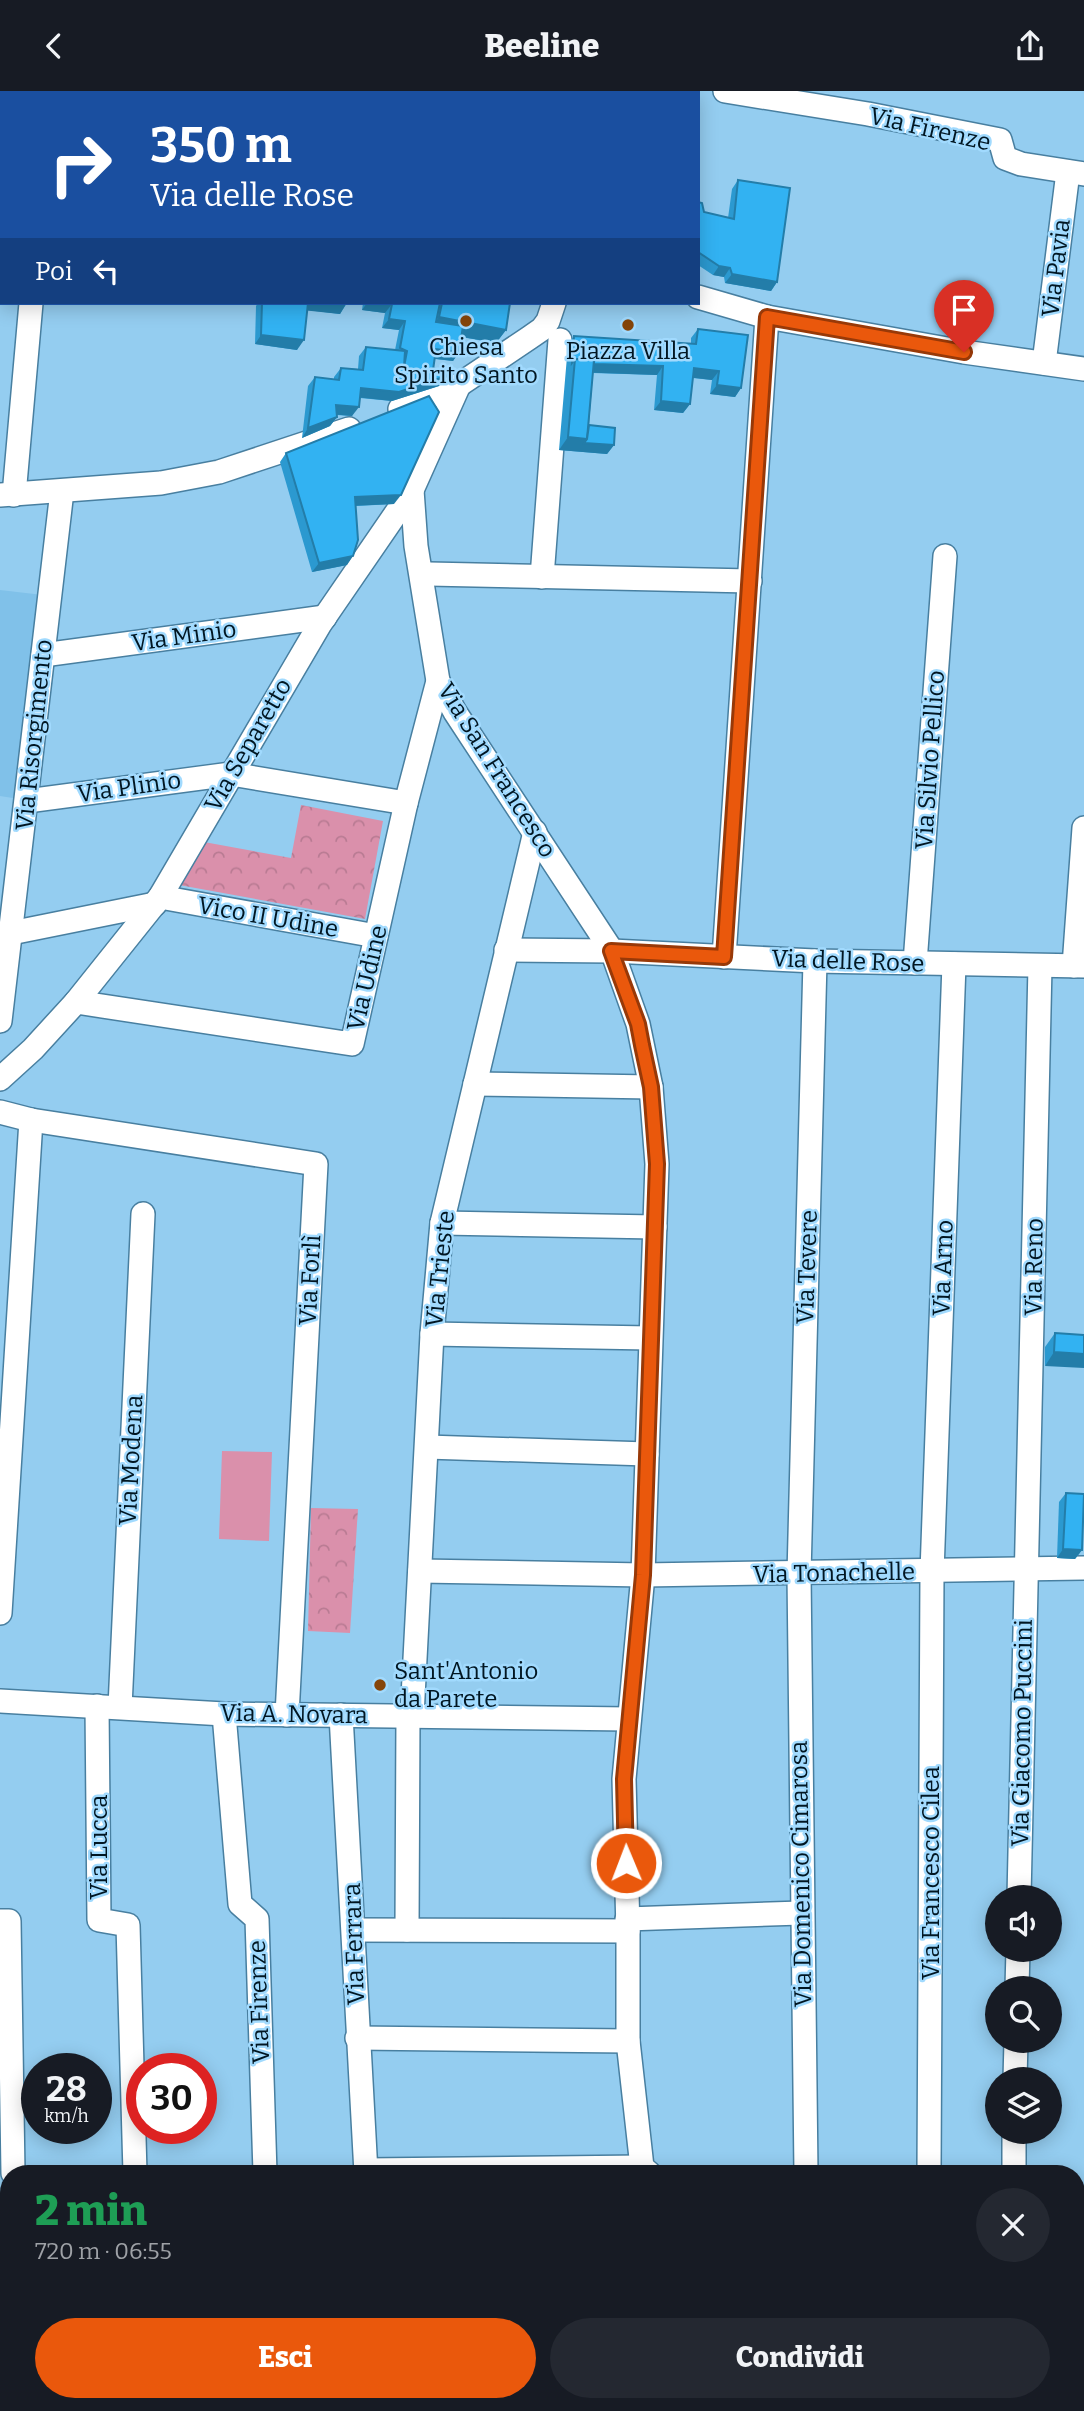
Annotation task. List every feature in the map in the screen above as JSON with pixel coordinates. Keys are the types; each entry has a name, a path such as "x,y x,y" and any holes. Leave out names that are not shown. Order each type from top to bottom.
{"street":[{"name":"Via Firenze","path":"725,91 868,114 1000,140 1005,158 1021,164 1076,173"},
{"name":"Via Pavia","path":"1044,363 1076,173"},
{"path":"700,297 767,317 964,352 1084,369"},
{"path":"31,305 7,495 161,483 219,472 333,435 459,385 542,329 553,305"},
{"path":"724,957 767,317"},
{"path":"529,338 587,341"},
{"path":"542,577 560,340"},
{"name":"Via Separetto","path":"0,1079 33,1049 76,1002 157,901 325,617 412,491 459,385"},
{"name":"Via Risorgimento","path":"0,1021 62,491"},
{"name":"Via San Francesco","path":"412,491 423,593 438,681 455,712 611,951 638,1024 651,1087 657,1164 643,1575 624,1779 628,2041 644,2165"},
{"name":"Via Silvio Pellico","path":"915,963 945,557"},
{"path":"429,574 750,582"},
{"name":"Via Minio","path":"43,655 325,617"},
{"name":"Via Udine","path":"76,1002 352,1044 406,803 438,681"},
{"name":"Via Plinio","path":"27,801 231,774 406,803"},
{"path":"1079,966 1084,828"},
{"name":"Via Trieste","path":"407,1930 410,1716 432,1333 442,1223 535,832"},
{"path":"11,933 157,901"},
{"name":"Vico II Udine","path":"157,901 376,936"},
{"name":"Via delle Rose","path":"506,950 611,951 815,961 1079,966"},
{"name":"Via Tevere","path":"799,1574 815,961"},
{"name":"Via Arno","path":"932,1572 954,964"},
{"name":"Via Reno","path":"1025,1569 1035,1270 1040,966"},
{"path":"475,1084 651,1087"},
{"name":"Via Forlì","path":"0,1112 31,1120 316,1164 287,1715"},
{"path":"0,1613 31,1120"},
{"name":"Via Modena","path":"109,1707 143,1214"},
{"path":"442,1223 655,1227"},
{"path":"432,1333 650,1338"},
{"path":"427,1447 647,1454"},
{"name":"Via Tonachelle","path":"420,1571 643,1575 1084,1568"},
{"name":"Via Giacomo Puccini","path":"1019,1885 1025,1569"},
{"name":"Via Francesco Cilea","path":"929,2165 932,1572"},
{"name":"Via Domenico Cimarosa","path":"799,1574 806,2165"},
{"name":"Via A. Novara","path":"0,1701 224,1714 629,1719"},
{"name":"Via Lucca","path":"109,1707 99,1920 128,1925 135,2165"},
{"name":"Via Firenze","path":"224,1714 240,1904 257,1919 265,2165"},
{"name":"Via Ferrara","path":"341,1715 366,2165"},
{"path":"354,1930 628,1925 801,1913"},
{"path":"0,1921 9,1921 13,2165"},
{"path":"358,2038 628,2041"},
{"path":"1013,2165 1014,2144"}],"shaded area":[{"path":"0,590 43,595 19,799 0,796"}],"green space":[{"path":"301,805 383,821 365,919 179,885 204,842 291,858"},
{"path":"222,1451 272,1452 269,1541 219,1539"},
{"path":"311,1508 358,1509 350,1633 308,1631"}],"building":[{"path":"738,180 790,188 777,282 732,274 730,268 719,266 700,253 700,202 704,212 734,219"},
{"path":"262,305 308,305 304,340 261,335"},
{"path":"392,305 440,305 436,322 463,326 459,352 436,349 433,370 444,372 446,376 399,392 361,388 359,407 336,405 337,417 308,428 315,377 339,380 341,368 363,370 366,347 405,351 404,367 407,351 400,348 405,321 389,319"},
{"path":"442,305 510,305 506,330 439,317"},
{"path":"698,329 748,335 741,388 717,385 719,371 694,368 690,404 661,401 663,366 594,364 594,360 575,359 572,363 574,336 696,344"},
{"path":"575,359 594,360 587,439 568,437"},
{"path":"429,396 439,412 401,495 355,497 358,540 353,556 319,563 286,453"},
{"path":"589,425 615,428 614,445 584,443"},
{"path":"1055,1333 1084,1335 1084,1354 1054,1352"},
{"path":"1066,1493 1084,1494 1082,1550 1063,1549"}],"place":[{"name":"Chiesa Spirito Santo","path":"466,321"},
{"name":"Piazza Villa","path":"628,325"},
{"name":"Sant'Antonio da Parete","path":"380,1685"}],"route":[{"path":"626,1863 624,1779 643,1575 657,1164 651,1087 638,1024 611,951 724,957 767,317 964,352"}]}
